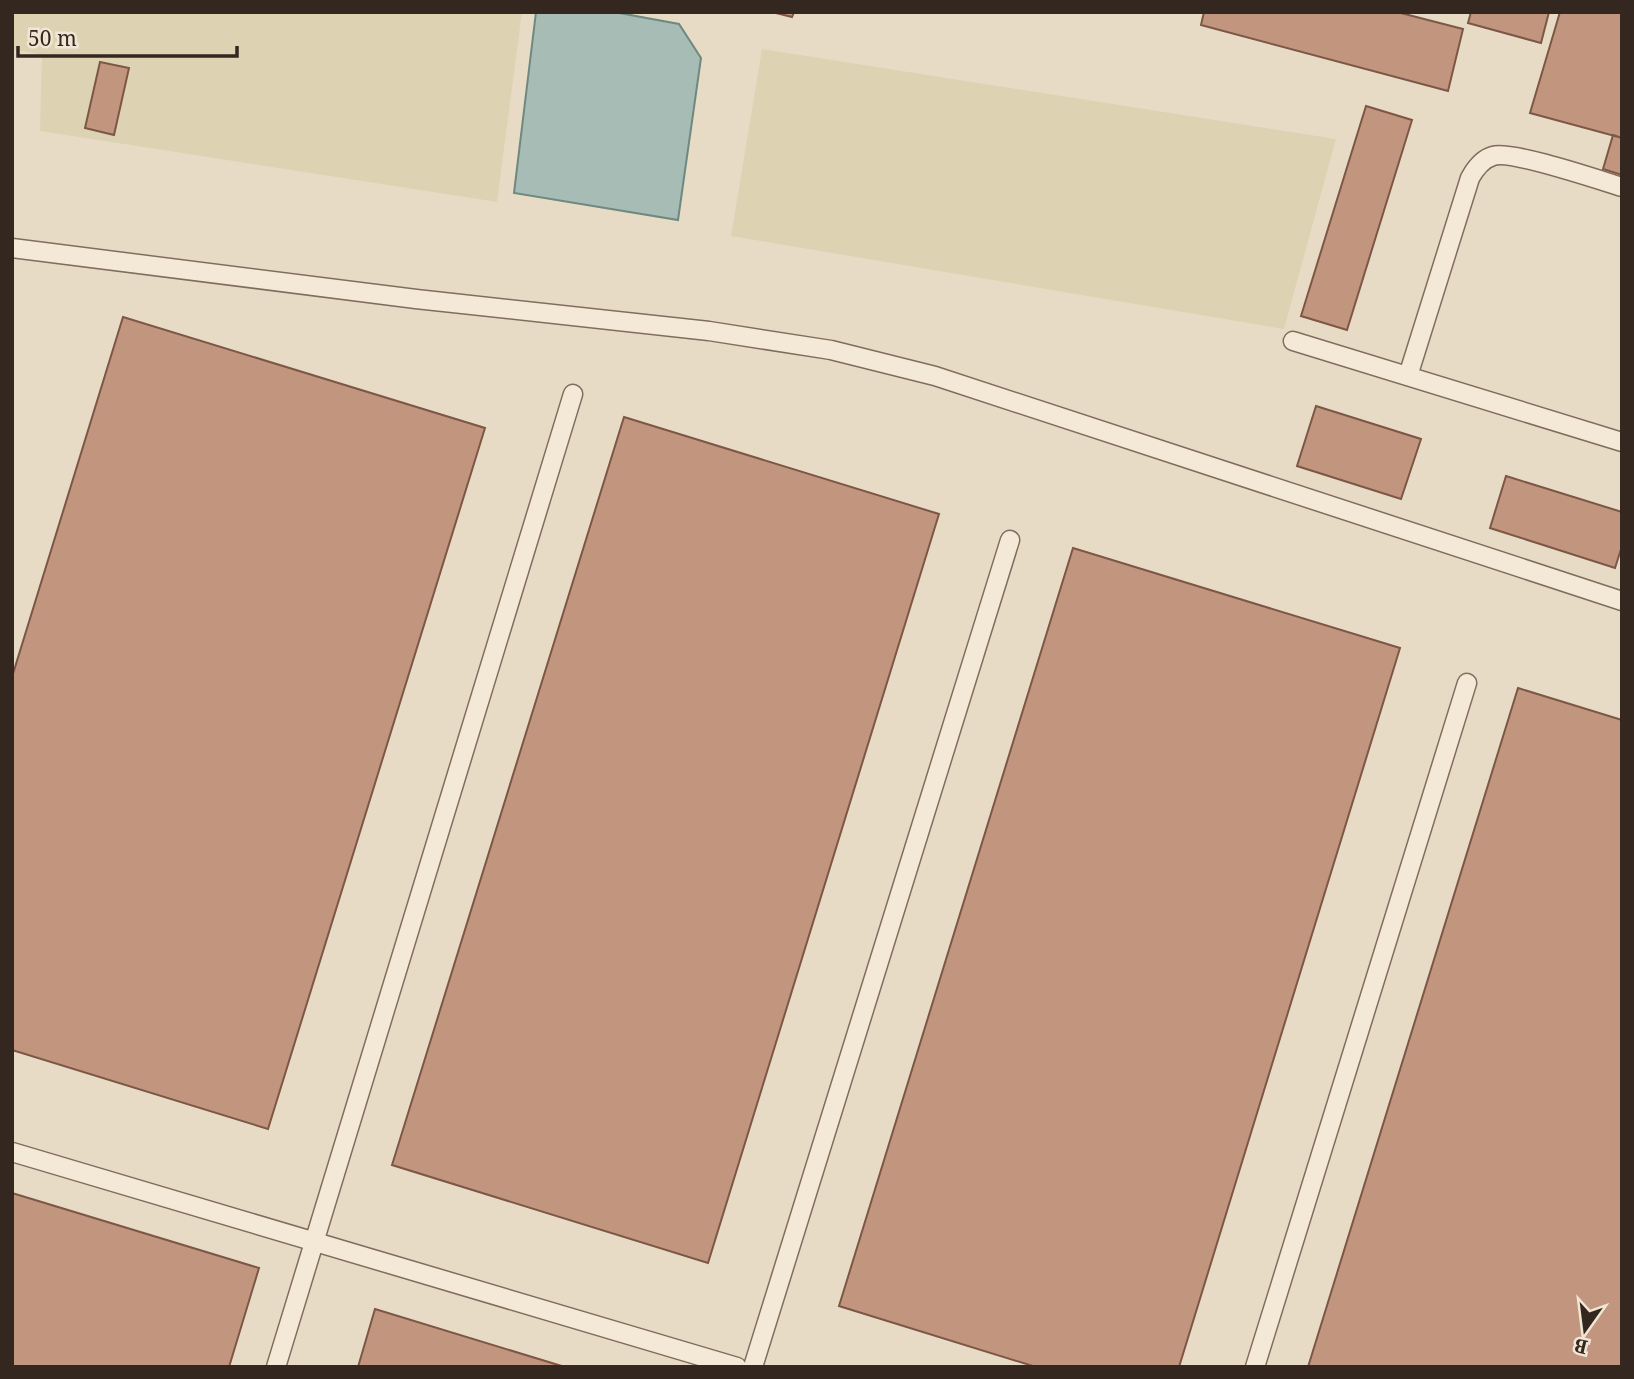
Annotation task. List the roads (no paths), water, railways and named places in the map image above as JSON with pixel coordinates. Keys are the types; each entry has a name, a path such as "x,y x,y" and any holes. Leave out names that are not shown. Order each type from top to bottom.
{"lane":[{"path":"1408,376 1475,169 1494,155 1514,155 1622,187"},
{"path":"12,248 416,299 709,331 842,353 934,376 1622,601"},
{"path":"1293,341 1622,442"},
{"path":"276,1367 573,394"},
{"path":"753,1367 1010,540"},
{"path":"1255,1367 1467,683"},
{"path":"12,1152 737,1367"}],"water":[{"path":"536,12 614,12 679,24 701,58 678,220 514,193"}]}
